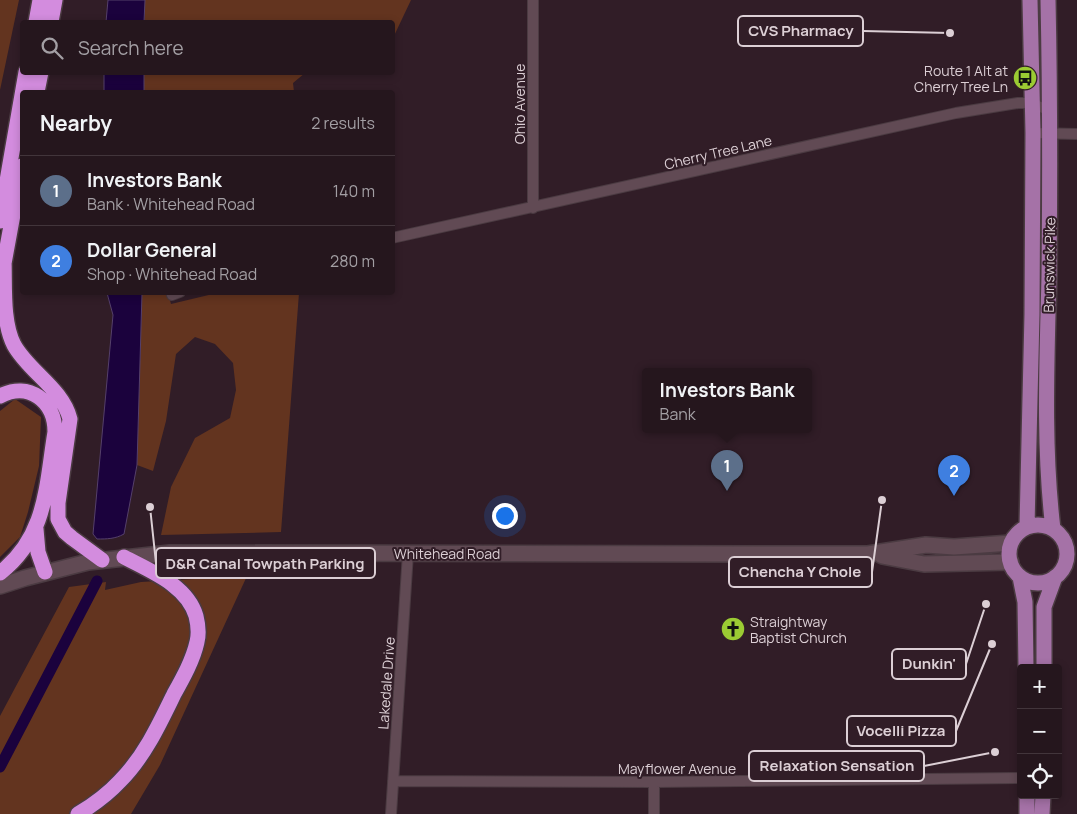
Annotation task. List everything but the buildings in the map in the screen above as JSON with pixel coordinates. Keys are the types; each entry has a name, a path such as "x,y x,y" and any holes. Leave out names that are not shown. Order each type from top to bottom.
{"highway":[{"path":"36,20 40,0"},
{"path":"51,20 55,0"},
{"path":"23,90 25,75"},
{"path":"37,90 40,75"},
{"path":"0,221 20,106"},
{"path":"0,285 20,176"},
{"path":"4,260 8,330 21,356 60,398 70,419 58,503 58,519 65,532 103,557 160,576 184,594 196,616 198,630 198,641 186,671 151,740 120,781 78,814"},
{"path":"0,396 7,392 18,390 37,396 51,410 54,422 42,507 36,529 25,548 0,573"},
{"path":"36,529 38,552 45,572"}],"main road":[{"name":"Brunswick Pike","path":"1027,526 1032,314 1033,134 1030,0"},
{"name":"Brunswick Pike","path":"1048,0 1051,134 1046,414 1049,493 1053,529"},
{"path":"1026,664 1025,602 1020,577 1011,562 1009,552 1011,543 1018,532 1027,526 1037,525 1053,529 1063,539 1066,553 1063,566 1055,577 1044,607 1044,664"},
{"name":"Whitehead Road","path":"0,586 103,557 170,553 868,554 926,545 954,547 1011,543"},
{"name":"Whitehead Road","path":"868,554 924,564 1011,562"},
{"path":"1020,577 1034,583 1042,583 1055,577"},
{"path":"1027,799 1027,814"},
{"path":"1042,814 1043,799"}],"street":[{"name":"Ohio Avenue","path":"533,0 533,208"},
{"name":"Cherry Tree Lane","path":"395,237 956,113 1009,103 1031,103 1050,111"},
{"path":"1033,134 1077,134"},
{"path":"1032,314 1048,314"},
{"name":"Lakedale Drive","path":"391,814 408,554"},
{"name":"Mayflower Avenue","path":"393,781 654,782 1017,778"},
{"path":"654,782 654,814"}],"shaded area":[{"path":"0,0 19,0 0,90"},
{"path":"108,0 145,0 144,20 106,20"},
{"path":"145,0 411,0 395,34 395,20 144,20"},
{"path":"104,75 144,75 144,90 104,90"},
{"path":"144,75 303,75 293,83 294,90 144,90"},
{"path":"108,295 142,295 137,465 124,534 114,538 97,539 93,534 113,315"},
{"path":"142,295 169,295 171,304 209,295 299,295 281,532 161,535 171,487 195,438 230,418 236,390 233,363 215,344 195,337 176,354 166,421 153,471 137,465"},
{"path":"15,399 41,417 39,466 20,537 0,557 0,411"},
{"path":"247,576 160,765 131,814 0,814 0,716 69,587 106,582 105,590 141,582"}],"waterway":[{"path":"0,767 97,581"}],"place":[{"name":"CVS Pharmacy","path":"950,33"},
{"name":"Route 1 Alt at Cherry Tree Ln","path":"1025,78"},
{"name":"Investors Bank","path":"727,491"},
{"name":"Dollar General","path":"954,496"},
{"name":"Chencha Y Chole","path":"882,500"},
{"name":"D&R Canal Towpath Parking","path":"150,507"},
{"name":"Dunkin'","path":"986,604"},
{"name":"Straightway Baptist Church","path":"733,629"},
{"name":"Vocelli Pizza","path":"992,644"},
{"name":"Relaxation Sensation","path":"995,752"}]}
